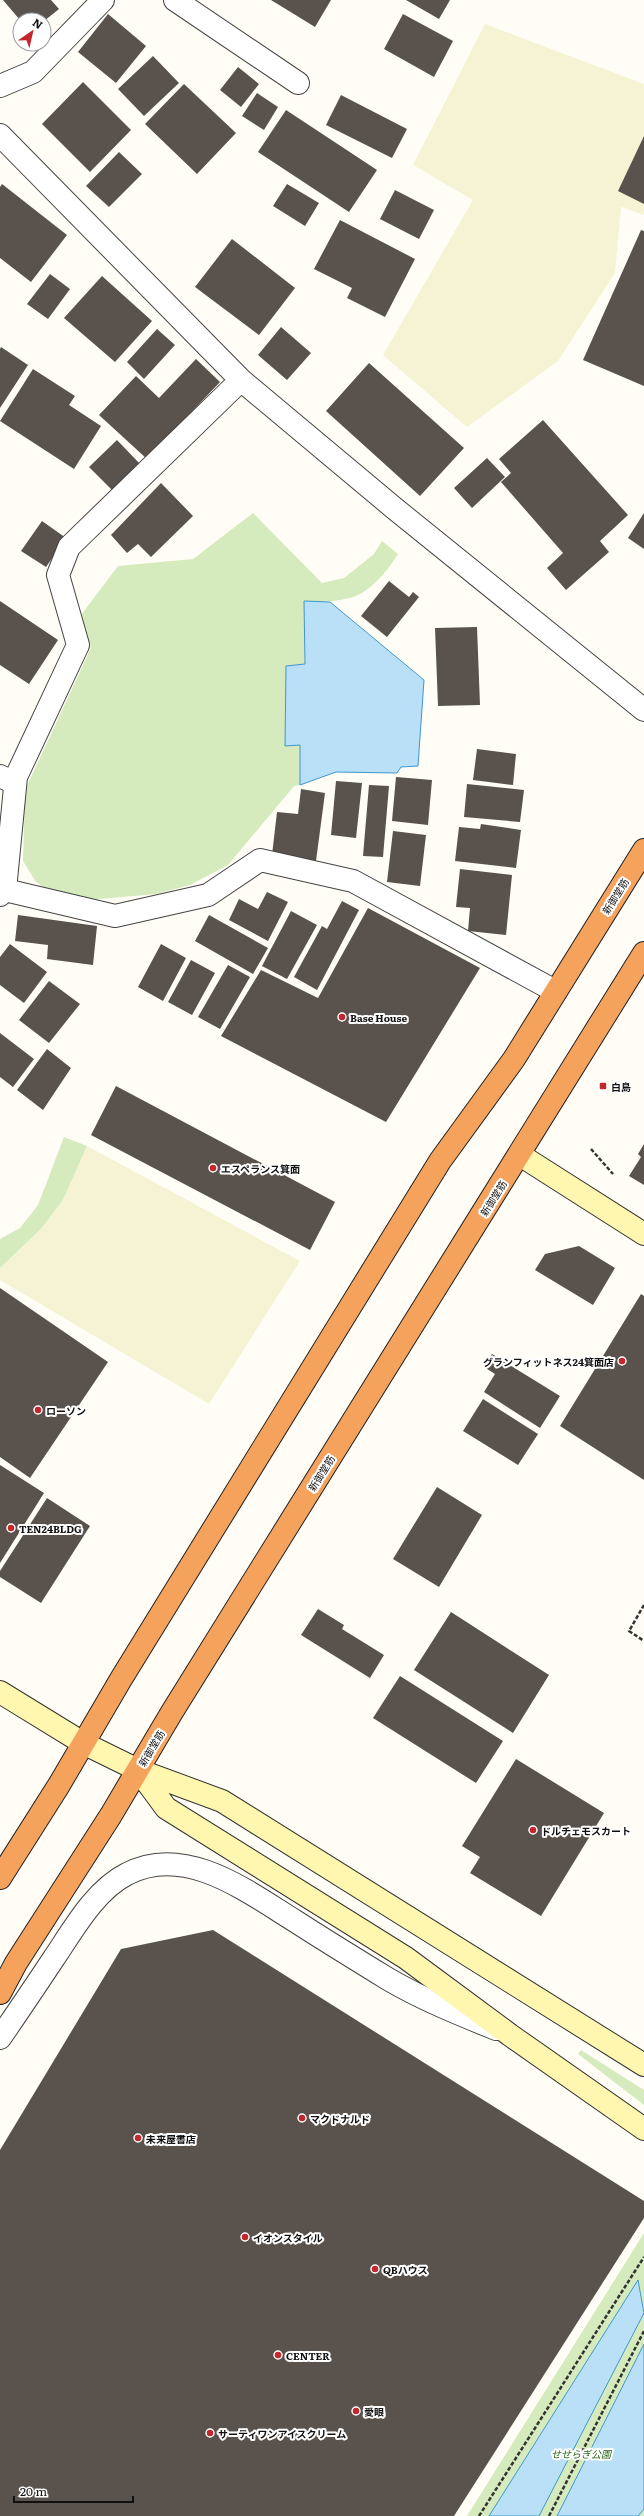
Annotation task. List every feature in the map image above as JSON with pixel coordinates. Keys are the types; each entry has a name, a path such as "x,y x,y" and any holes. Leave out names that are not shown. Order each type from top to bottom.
{"highway":[{"name":"新御堂筋","path":"0,1878 59,1785 83,1743 440,1161 508,1068 644,850"},
{"name":"新御堂筋","path":"0,1993 16,1963 138,1770 644,953"}],"street":[{"path":"0,86 33,72 103,0"},
{"path":"175,0 298,83"},
{"path":"0,135 241,380 394,508 644,710"},
{"path":"241,380 69,547 58,575 78,645 16,777 8,779 3,893 115,916 208,896 260,860 353,881 555,991"},
{"path":"520,1155 644,1234"},
{"path":"0,1692 83,1743 138,1770 222,1801 644,2065"},
{"path":"138,1770 166,1808 406,1958 510,2035 644,2129"},
{"path":"0,2038 85,1914 107,1889 126,1874 138,1869 171,1864 202,1870 232,1883 390,1980 445,2008 510,2035"}],"path":[{"path":"644,1605 628,1631 644,1641"},
{"path":"479,2516 644,2257"},
{"path":"549,2516 644,2331"}],"shaded area":[{"path":"485,24 644,84 644,215 621,207 615,273 558,361 467,427 383,355 473,200 413,165"},
{"path":"87,1146 300,1261 209,1404 0,1280 0,1268 40,1230 63,1200"}],"green space":[{"path":"253,513 322,583 344,578 374,554 382,541 398,554 382,575 362,593 341,600 304,602 305,664 286,666 285,745 300,745 300,785 294,786 228,865 190,885 156,894 88,900 57,896 36,882 23,861 25,790 91,648 78,619 118,566 193,559"},
{"path":"64,1137 87,1146 63,1200 40,1230 0,1268 0,1239 20,1228 38,1205"},
{"path":"581,2050 644,2090 644,2105 578,2054"},
{"name":"せせらぎ公園","path":"644,2233 644,2516 467,2516"}],"water":[{"path":"304,601 330,602 424,680 418,766 401,767 397,773 336,772 300,785 300,745 285,746 286,666 305,664"},
{"path":"638,2280 644,2313 539,2516 489,2516"},
{"path":"644,2344 644,2509 638,2516 557,2516"}],"building":[{"path":"3,0 51,0 59,9 52,15 52,12 13,12"},
{"path":"271,0 331,0 315,27"},
{"path":"406,0 450,0 439,19"},
{"path":"108,14 146,46 116,83 78,52"},
{"path":"403,14 453,41 434,77 384,49"},
{"path":"153,56 179,83 144,116 118,89"},
{"path":"238,67 259,84 241,107 220,90"},
{"path":"83,82 131,130 90,172 42,124"},
{"path":"184,84 236,133 197,174 145,124"},
{"path":"257,93 278,107 264,130 242,116"},
{"path":"341,95 407,129 392,158 326,125"},
{"path":"286,110 377,170 349,212 258,152"},
{"path":"644,136 644,204 618,191"},
{"path":"119,152 142,174 109,207 86,186"},
{"path":"2,184 67,235 31,282 0,258 0,187"},
{"path":"287,184 319,203 305,226 273,206"},
{"path":"395,190 434,210 419,239 380,219"},
{"path":"340,220 415,259 385,317 347,298 352,288 314,269"},
{"path":"641,230 644,231 644,386 583,360"},
{"path":"232,239 295,288 259,335 195,287"},
{"path":"50,274 70,289 48,319 27,304"},
{"path":"102,276 152,321 115,362 64,318"},
{"path":"281,327 311,353 287,380 258,355"},
{"path":"157,329 175,345 144,379 127,362"},
{"path":"1,347 28,365 0,408 0,349"},
{"path":"196,359 220,382 147,459 99,415 136,376 159,398"},
{"path":"369,363 464,448 420,496 326,411"},
{"path":"33,369 75,396 69,405 101,426 74,469 0,421"},
{"path":"543,420 628,515 600,541 609,552 566,590 547,568 563,553 501,482 511,473 499,459"},
{"path":"117,440 141,465 113,491 89,467"},
{"path":"487,458 505,477 472,508 454,488"},
{"path":"161,483 193,516 151,557 138,544 127,553 111,535"},
{"path":"644,513 644,549 628,538"},
{"path":"42,521 66,538 46,567 21,551"},
{"path":"389,581 409,597 413,592 419,597 387,637 361,616"},
{"path":"0,601 58,640 29,684 0,665"},
{"path":"477,627 480,705 438,706 435,628"},
{"path":"477,749 516,754 513,785 473,780"},
{"path":"396,777 432,780 428,825 392,821"},
{"path":"336,781 362,783 356,838 331,835"},
{"path":"467,784 524,790 520,822 464,817"},
{"path":"369,785 389,786 383,857 363,856"},
{"path":"301,789 325,793 316,861 272,855 277,812 298,814"},
{"path":"481,824 521,830 516,868 455,861 459,827 480,829"},
{"path":"393,831 426,835 420,886 387,882"},
{"path":"460,869 512,875 506,935 468,931 470,908 456,907"},
{"path":"267,892 288,902 268,941 229,920 239,899 258,909"},
{"path":"342,901 359,910 317,990 294,977 322,926 327,929"},
{"name":"Base House","path":"368,908 480,968 386,1122 221,1036 261,970 318,998"},
{"path":"291,911 317,925 287,979 262,966"},
{"path":"18,915 97,926 93,965 47,959 48,945 15,941"},
{"path":"209,915 268,948 253,974 195,941"},
{"path":"10,944 47,972 24,1003 0,985 0,957"},
{"path":"161,944 186,958 163,1001 138,987"},
{"path":"191,960 215,973 192,1015 168,1002"},
{"path":"228,965 250,977 220,1029 198,1017"},
{"path":"49,981 80,1004 49,1043 19,1020"},
{"path":"0,1033 34,1059 13,1087 0,1077"},
{"path":"47,1049 71,1068 43,1110 17,1090"},
{"name":"エスペランス箕面","path":"116,1086 335,1202 310,1250 91,1135"},
{"path":"644,1144 644,1185 629,1176 641,1157 638,1154"},
{"path":"579,1246 615,1268 593,1305 535,1270 545,1254"},
{"name":"ローソン","path":"0,1288 108,1362 30,1478 0,1457"},
{"name":"グランフィットネス24箕面店","path":"641,1294 644,1296 644,1480 560,1426"},
{"path":"492,1354 560,1396 540,1428 484,1392 495,1374 484,1367"},
{"path":"483,1399 538,1434 518,1465 463,1431"},
{"name":"TEN24BLDG","path":"0,1465 44,1493 0,1563"},
{"path":"437,1487 482,1515 439,1587 393,1559"},
{"path":"47,1498 90,1526 41,1603 0,1577 0,1571"},
{"path":"318,1609 344,1625 342,1629 384,1655 370,1678 301,1635"},
{"path":"451,1612 549,1675 513,1733 414,1670"},
{"path":"400,1676 503,1741 476,1783 373,1718"},
{"name":"ドルチェモスカート","path":"516,1759 604,1813 541,1916 470,1873 480,1857 462,1846"},
{"name":"CENTER","path":"213,1930 644,2201 644,2218 454,2516 0,2516 0,2150 121,1949"}],"place":[{"name":"Base House","path":"342,1017"},
{"name":"白島","path":"603,1086"},
{"name":"エスペランス箕面","path":"213,1168"},
{"name":"グランフィットネス24箕面店","path":"622,1361"},
{"name":"ローソン","path":"38,1410"},
{"name":"TEN24BLDG","path":"11,1528"},
{"name":"ドルチェモスカート","path":"533,1830"},
{"name":"マクドナルド","path":"302,2118"},
{"name":"未来屋書店","path":"138,2138"},
{"name":"イオンスタイル","path":"245,2237"},
{"name":"QBハウス","path":"375,2269"},
{"name":"CENTER","path":"278,2355"},
{"name":"愛眼","path":"356,2411"},
{"name":"サーティワンアイスクリーム","path":"210,2433"}]}
